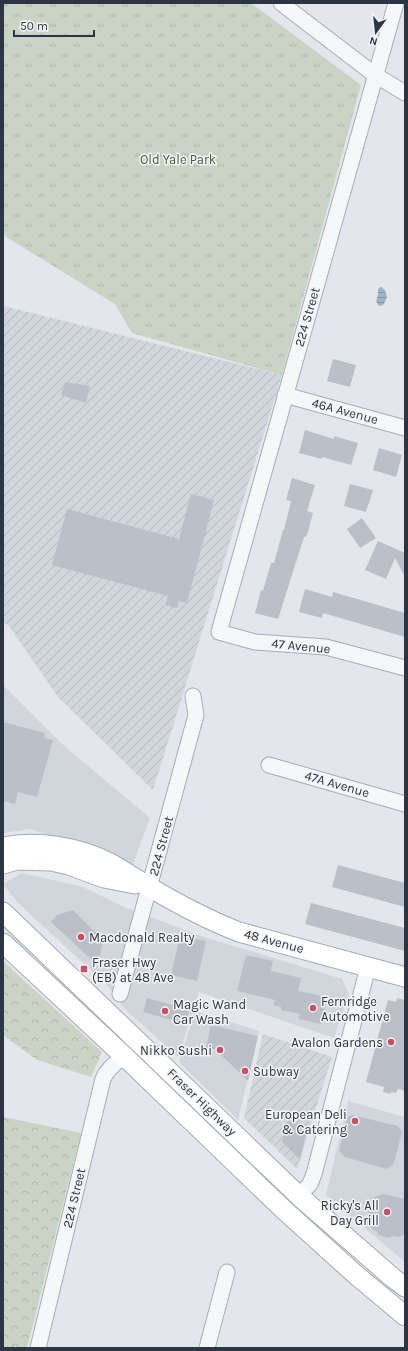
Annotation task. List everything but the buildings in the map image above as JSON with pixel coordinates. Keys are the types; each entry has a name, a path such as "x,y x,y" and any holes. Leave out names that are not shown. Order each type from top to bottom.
{"main road":[{"name":"48 Avenue","path":"3,847 35,844 68,848 109,863 150,888 214,922 232,929 405,977"},
{"name":"48 Avenue","path":"3,864 17,860 51,861 69,865 104,878 150,888"},
{"name":"Fraser Highway","path":"3,912 299,1196 405,1287"},
{"name":"Fraser Highway","path":"3,943 124,1056 283,1209 356,1275 405,1316"}],"street":[{"path":"281,3 375,75 405,93"},
{"name":"224 Street","path":"219,632 396,3"},
{"name":"46A Avenue","path":"285,395 405,428"},
{"name":"47 Avenue","path":"219,632 254,642 326,647 405,668"},
{"name":"224 Street","path":"120,994 196,715 194,696"},
{"name":"47A Avenue","path":"269,765 405,804"},
{"path":"299,1196 310,1184 314,1174 368,967"},
{"name":"224 Street","path":"38,1348 103,1079 110,1068 124,1056"},
{"path":"207,1348 227,1272"}],"shaded area":[{"path":"3,306 282,375 153,790 58,697 9,626 3,622"},
{"path":"3,685 62,744 150,818 133,864 30,829 3,833"},
{"path":"22,873 83,887 122,906 198,935 342,979 349,994 334,1038 199,992 178,1057 126,1010 105,983 17,902 3,884"},
{"path":"195,1011 259,1031 238,1120 179,1062"},
{"path":"263,1034 332,1057 297,1169 244,1118"},
{"path":"348,1101 405,1117 405,1262 326,1195"}],"green space":[{"name":"Old Yale Park","path":"3,3 251,3 361,85 282,375 132,333 115,304 3,235"},
{"path":"3,961 102,1052 91,1077 37,1060 3,1035"},
{"path":"3,1117 81,1133 27,1348 3,1348"}],"water":[{"path":"381,287 385,290 387,297 384,304 381,306 378,305 376,301 378,289"}],"place":[{"name":"Macdonald Realty","path":"81,937"},
{"name":"Fraser Hwy (EB) at 48 Ave","path":"84,969"},
{"name":"Fernridge Automotive","path":"313,1008"},
{"name":"Magic Wand Car Wash","path":"165,1011"},
{"name":"Avalon Gardens","path":"391,1042"},
{"name":"Nikko Sushi","path":"220,1050"},
{"name":"Subway","path":"245,1071"},
{"name":"European Deli & Catering","path":"355,1121"},
{"name":"Ricky's All Day Grill","path":"387,1212"}]}
